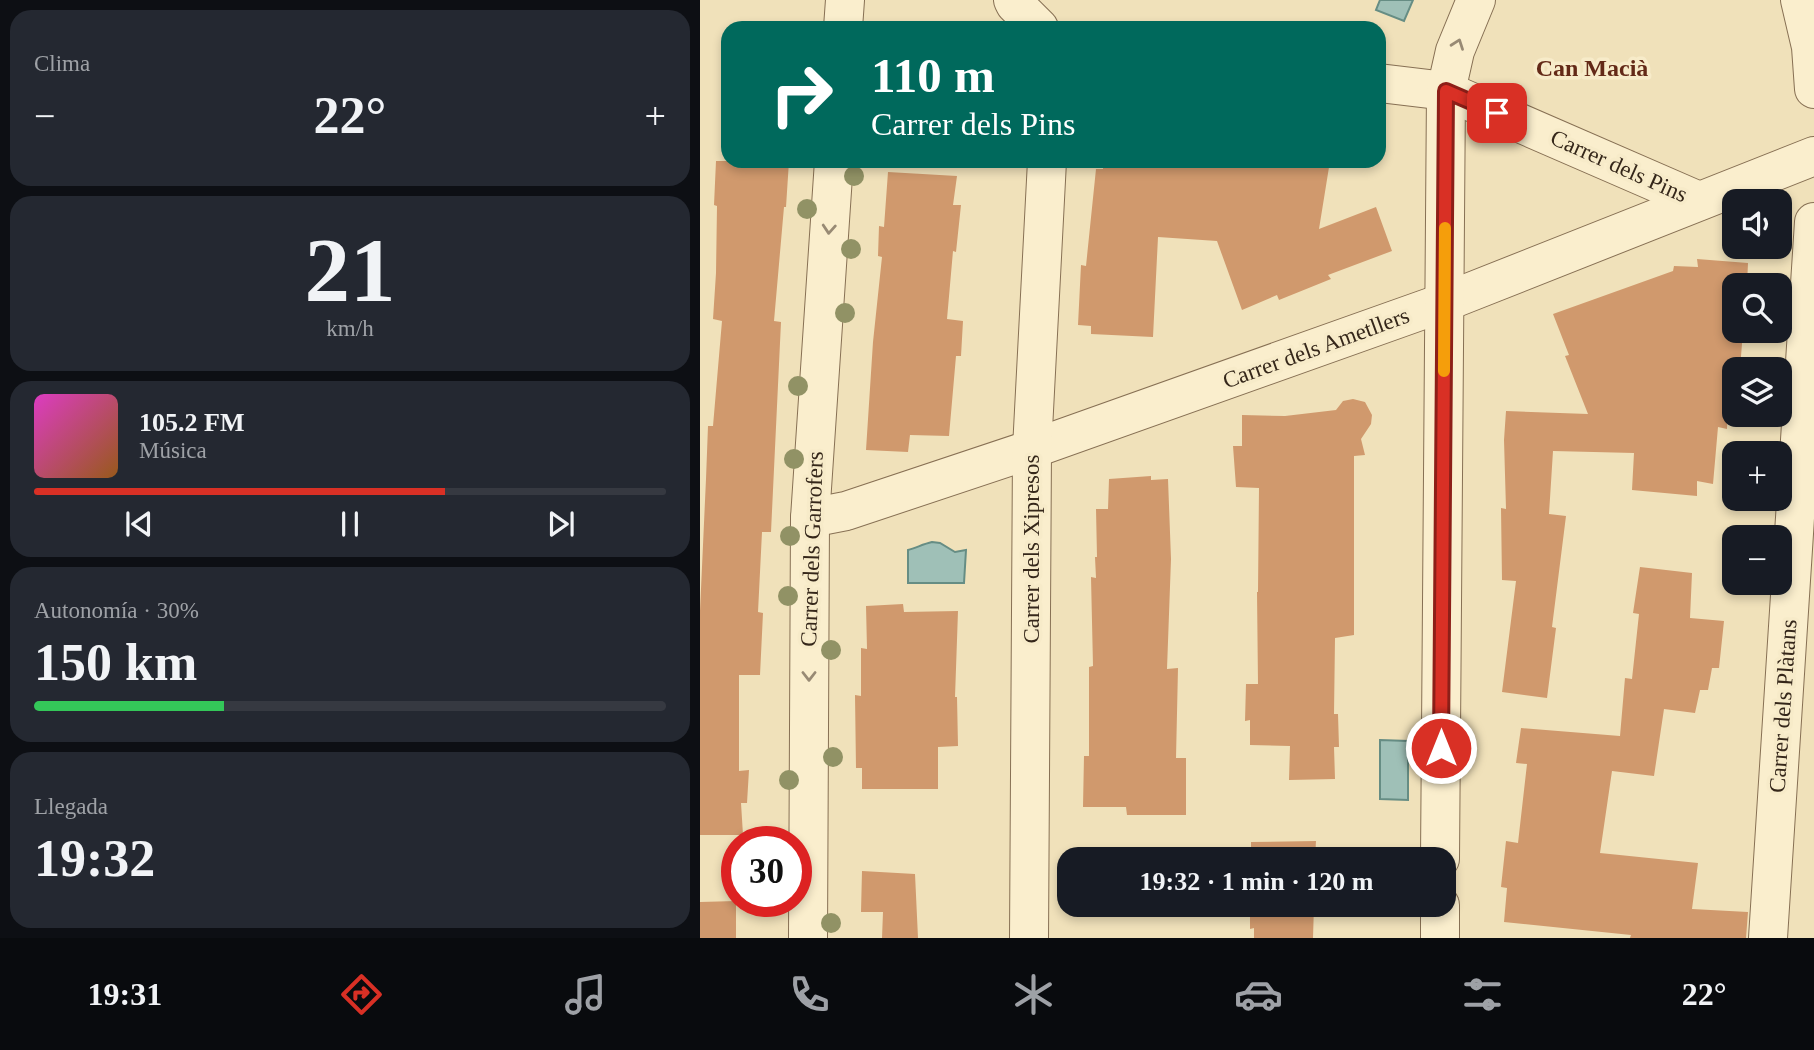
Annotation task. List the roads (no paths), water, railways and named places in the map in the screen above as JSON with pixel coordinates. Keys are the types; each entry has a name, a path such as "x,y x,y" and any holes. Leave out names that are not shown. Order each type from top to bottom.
{"street":[{"path":"844,21 845,0"},
{"path":"1013,0 1032,21"},
{"path":"1440,847 1446,91 1455,51 1476,0"},
{"path":"1800,0 1811,47 1814,89"},
{"name":"Carrer dels Pins","path":"1386,84 1446,91 1699,201"},
{"name":"Carrer dels Ametllers","path":"810,518 846,511 1032,449 1445,302 1814,156"},
{"name":"Carrer dels Garrofers","path":"808,938 810,518 834,168"},
{"name":"Carrer dels Xipresos","path":"1028,938 1032,449 1047,168"},
{"name":"Carrer dels Plàtans","path":"1768,938 1814,222"},
{"path":"1440,917 1440,938"}],"water":[{"path":"1380,0 1413,0 1404,21 1376,10"},
{"path":"932,542 940,543 955,552 966,550 964,583 908,583 908,550"},
{"path":"1380,740 1408,741 1408,800 1380,799"}],"district":[{"name":"Can Macià","path":"1592,68"}]}
